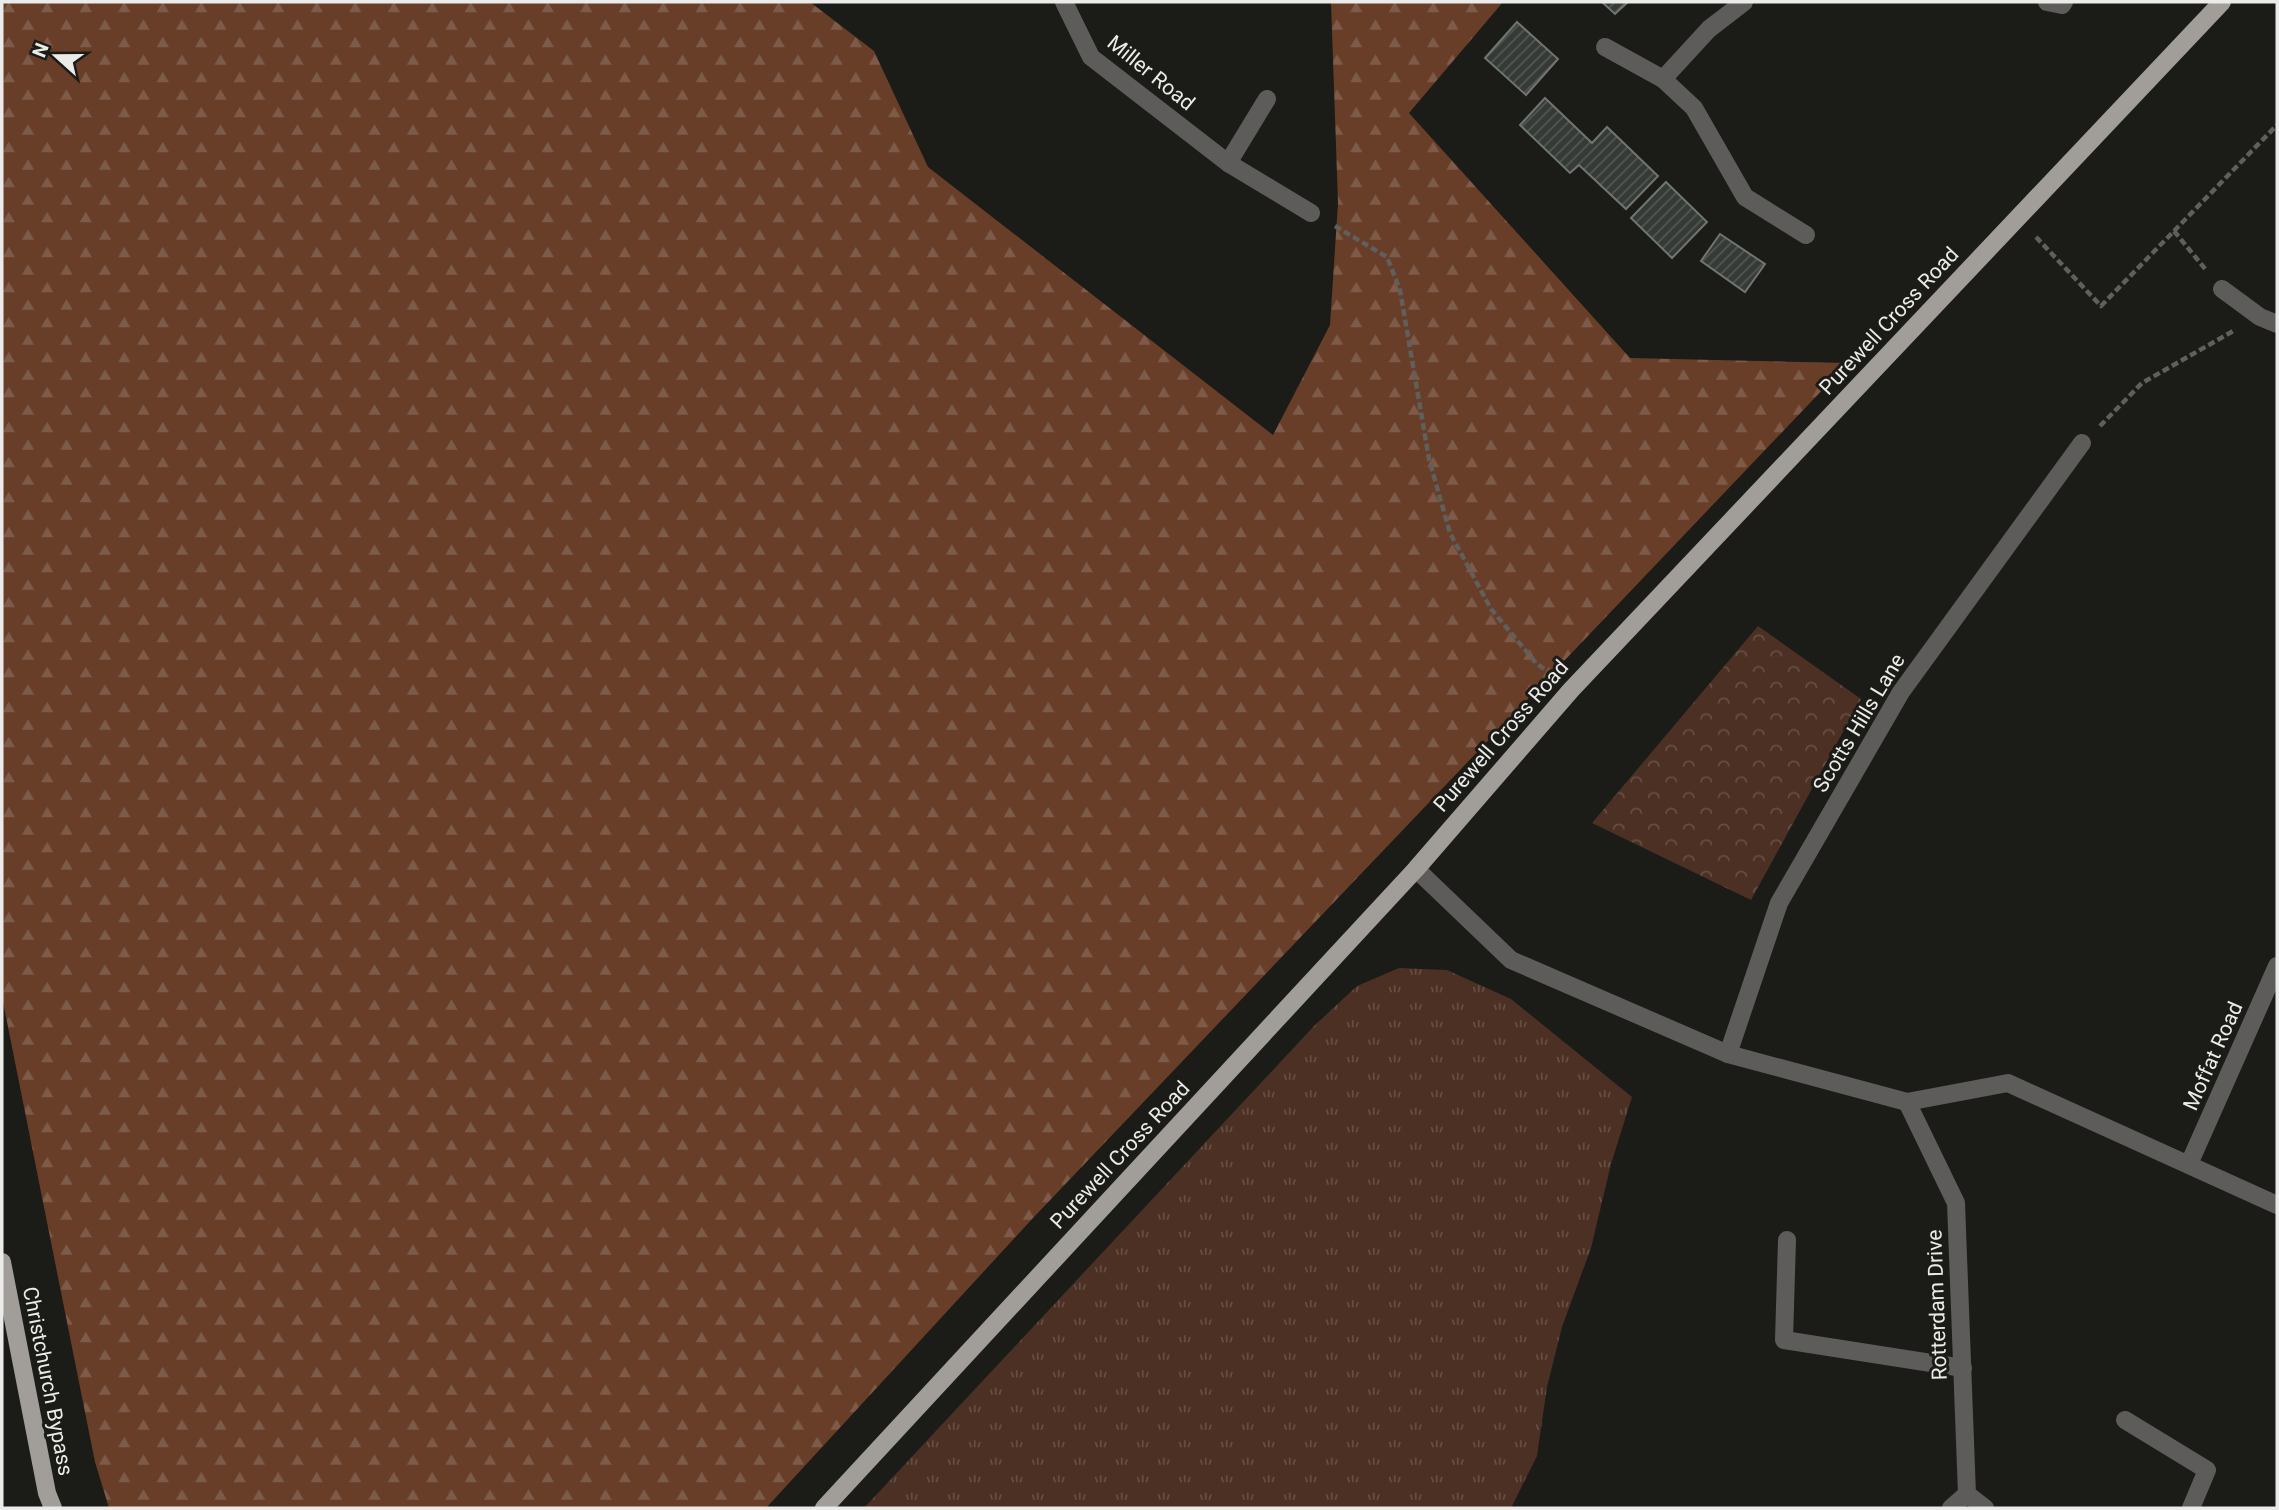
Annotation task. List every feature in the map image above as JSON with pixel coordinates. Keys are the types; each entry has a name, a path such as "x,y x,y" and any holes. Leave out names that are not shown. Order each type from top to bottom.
{"main road":[{"name":"Purewell Cross Road","path":"824,1508 1416,869 1571,690 2222,2"},
{"name":"Christchurch Bypass","path":"2,1262 47,1493 53,1508"}],"street":[{"name":"Miller Road","path":"1064,2 1091,57 1228,163 1311,213"},
{"path":"1663,79 1709,29 1744,2"},
{"path":"2047,2 2062,5 2064,2"},
{"path":"1605,47 1663,79 1694,108 1745,197 1806,235"},
{"path":"1228,163 1267,99"},
{"path":"2222,289 2260,317 2277,324"},
{"name":"Scotts Hills Lane","path":"1728,1054 1779,903 1901,692 2082,443"},
{"path":"1416,869 1511,960 1728,1054 1907,1102 2008,1083 2277,1205"},
{"name":"Moffat Road","path":"2189,1164 2274,986 2277,966"},
{"name":"Rotterdam Drive","path":"1907,1102 1956,1203 1968,1494"},
{"path":"1787,1240 1784,1340 1963,1368"},
{"path":"2125,1420 2207,1470 2191,1508"},
{"path":"1951,1508 1968,1494 1985,1508"}],"path":[{"path":"2018,217 2101,306 2277,125"},
{"path":"1311,213 1387,257 1400,290 1429,459 1450,533 1491,609 1536,663 1571,690"},
{"path":"2174,231 2222,289"},
{"path":"2082,443 2142,383 2260,317"}],"green space":[{"path":"2,2 810,2 874,51 928,167 1273,435 1330,325 1338,203 1331,2 1503,2 1409,113 1630,358 1848,363 1033,1218 766,1508 109,1508 95,1462 2,997"},
{"path":"1758,626 1861,699 1751,900 1592,823"},
{"path":"1399,968 1447,970 1511,999 1632,1097 1611,1164 1591,1248 1562,1327 1547,1387 1537,1456 1511,1508 864,1508 1314,1026 1357,986"}],"building":[{"path":"1602,2 1628,2 1615,14"},
{"path":"1517,22 1558,59 1526,95 1485,58"},
{"path":"1545,98 1592,143 1607,127 1658,176 1626,209 1579,165 1570,173 1520,125"},
{"path":"1666,182 1707,222 1672,258 1631,218"},
{"path":"1720,234 1765,264 1745,292 1701,261"}]}
